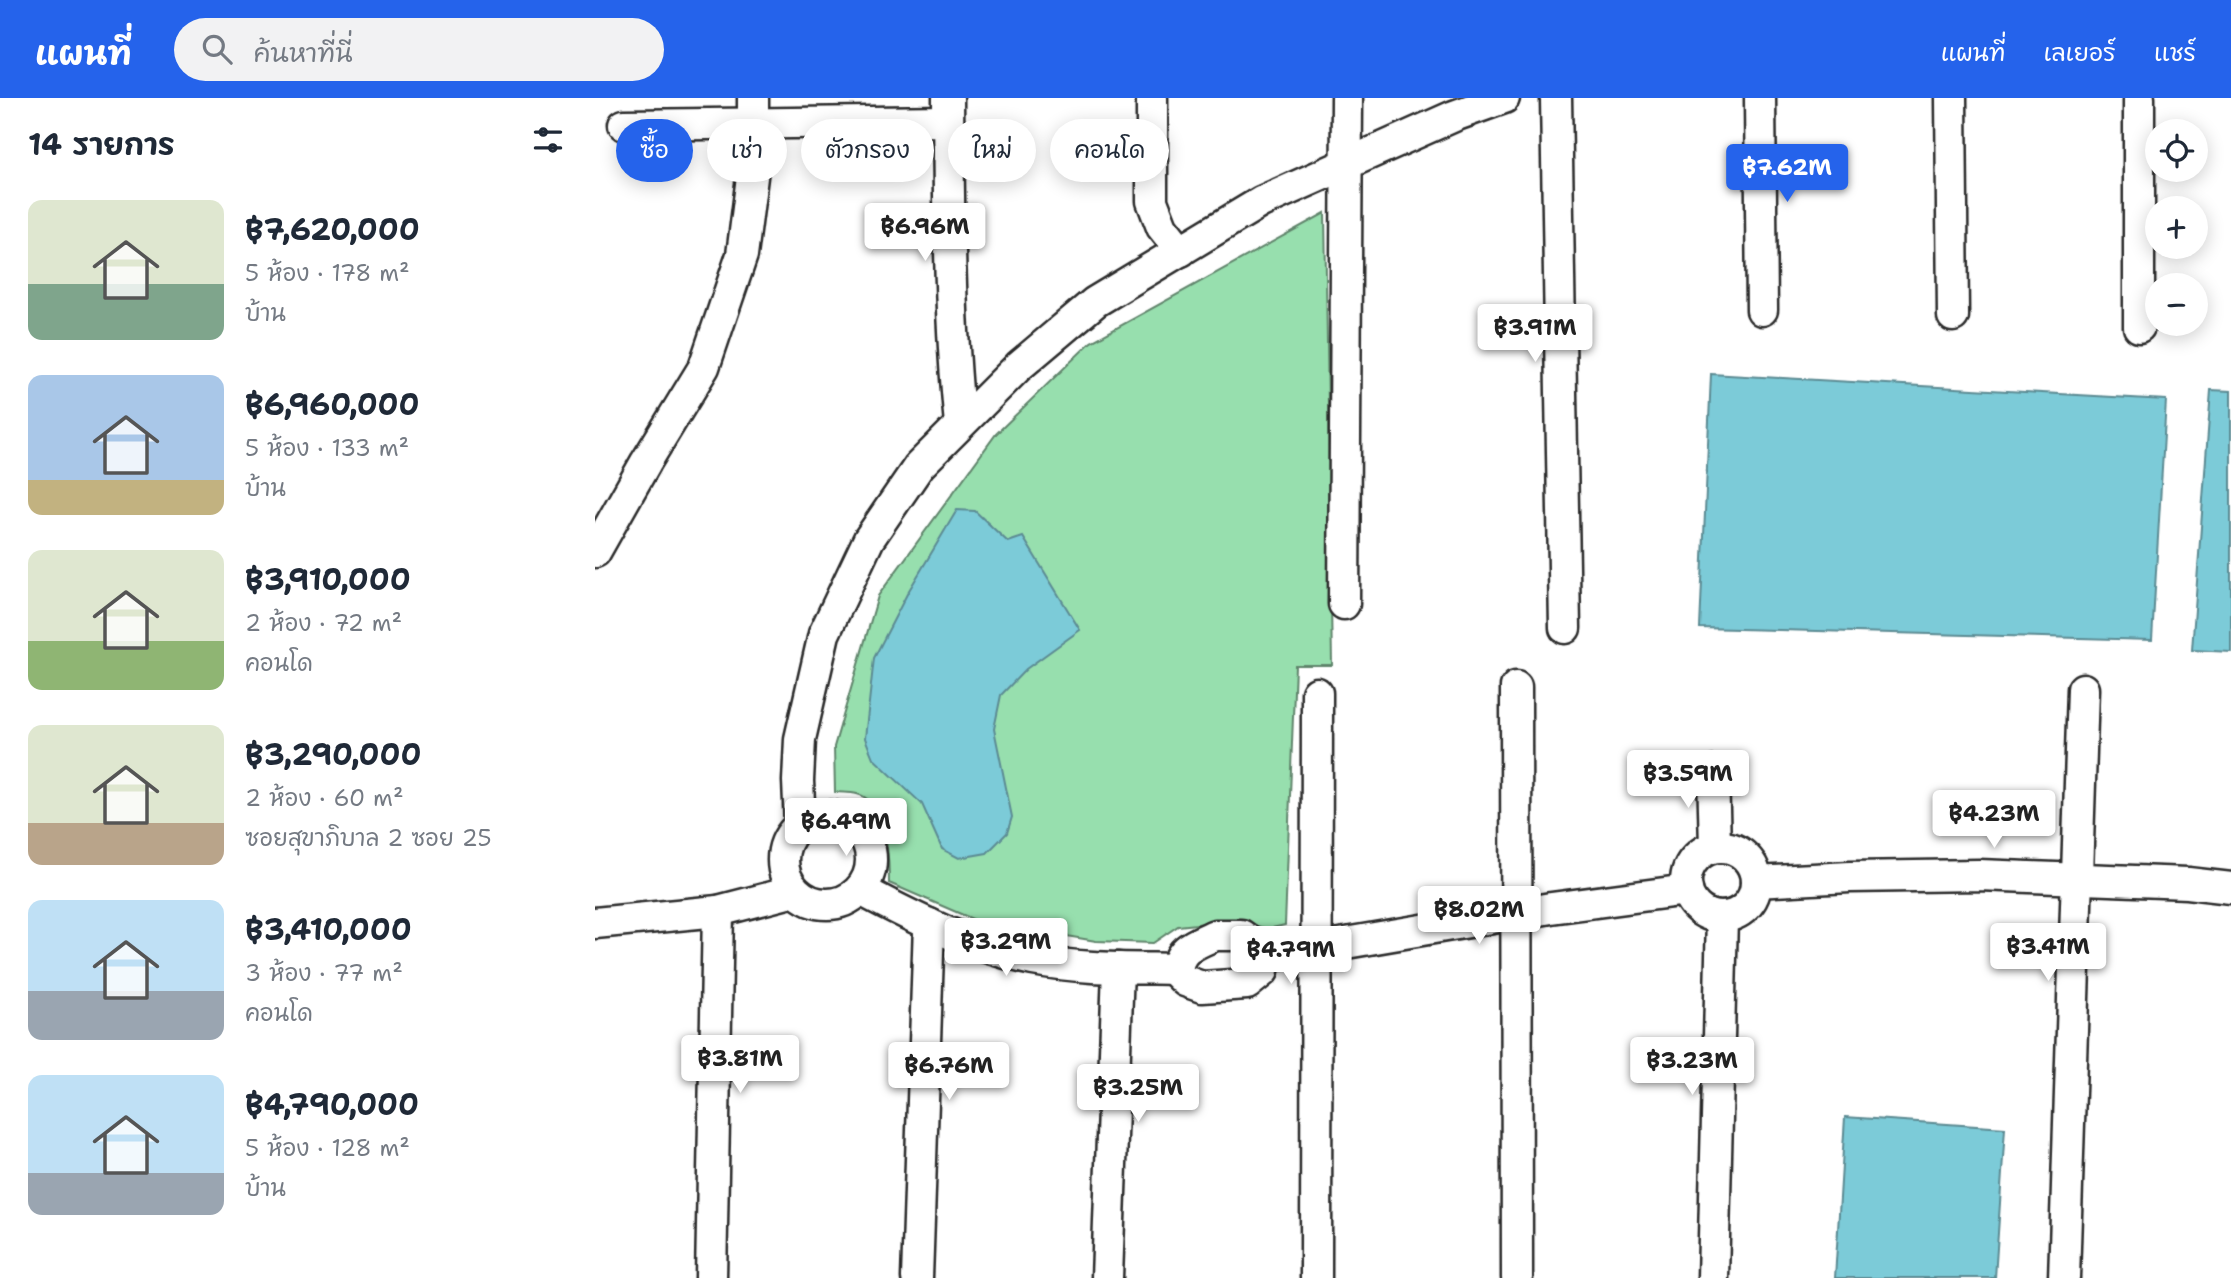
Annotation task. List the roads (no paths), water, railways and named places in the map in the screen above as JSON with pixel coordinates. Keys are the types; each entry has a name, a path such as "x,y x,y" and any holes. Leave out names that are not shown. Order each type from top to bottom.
{"street":[{"path":"1152,98 1152,201 1162,227 1181,251"},
{"path":"1344,604 1347,98"},
{"path":"800,825 800,739 824,634 869,539 919,466 1019,366 1095,302 1261,202 1454,116 1504,98"},
{"path":"1556,98 1565,628"},
{"path":"1760,98 1762,310"},
{"path":"1951,98 1953,316"},
{"path":"2139,98 2139,327"},
{"path":"679,119 753,111 948,109 950,297 960,424"},
{"path":"595,552 703,367 742,255 753,169 753,111"},
{"path":"1517,687 1517,1278"},
{"path":"2064,1278 2083,690"},
{"path":"1316,1278 1317,693"},
{"path":"1713,772 1714,847"},
{"path":"827,815 842,817 854,824 864,835 871,849 872,863 860,890 849,899 836,904 821,905 807,900 795,891 787,879 783,865 784,850 789,836 800,825 827,815"},
{"path":"1714,847 1737,850 1753,866 1756,882 1752,900 1734,915 1722,917 1700,910 1687,890 1686,879 1695,858 1714,847"},
{"path":"1756,882 1979,875 2188,883 2231,888"},
{"path":"860,890 912,917 970,941 1032,960 1078,966 1177,969"},
{"path":"1264,957 1516,914 1687,890"},
{"path":"595,923 718,911 795,891"},
{"path":"711,1278 718,911"},
{"path":"1713,1278 1722,917"},
{"path":"917,1278 929,924"},
{"path":"1215,935 1241,935 1259,948 1264,957 1263,971 1247,984 1202,987 1185,981 1177,973 1178,961 1191,945 1215,935"},
{"path":"1107,1278 1118,968"}],"water":[{"path":"1711,374 2166,400 2152,640 1700,628"},
{"path":"2211,390 2231,391 2231,652 2192,650"},
{"path":"957,510 975,511 1008,542 1023,537 1080,630 1026,669 1001,695 994,729 1012,817 1007,833 987,853 959,858 942,849 922,804 873,758 865,738 874,658 908,592"},
{"path":"1845,1117 2005,1128 1995,1278 1835,1278"}]}
